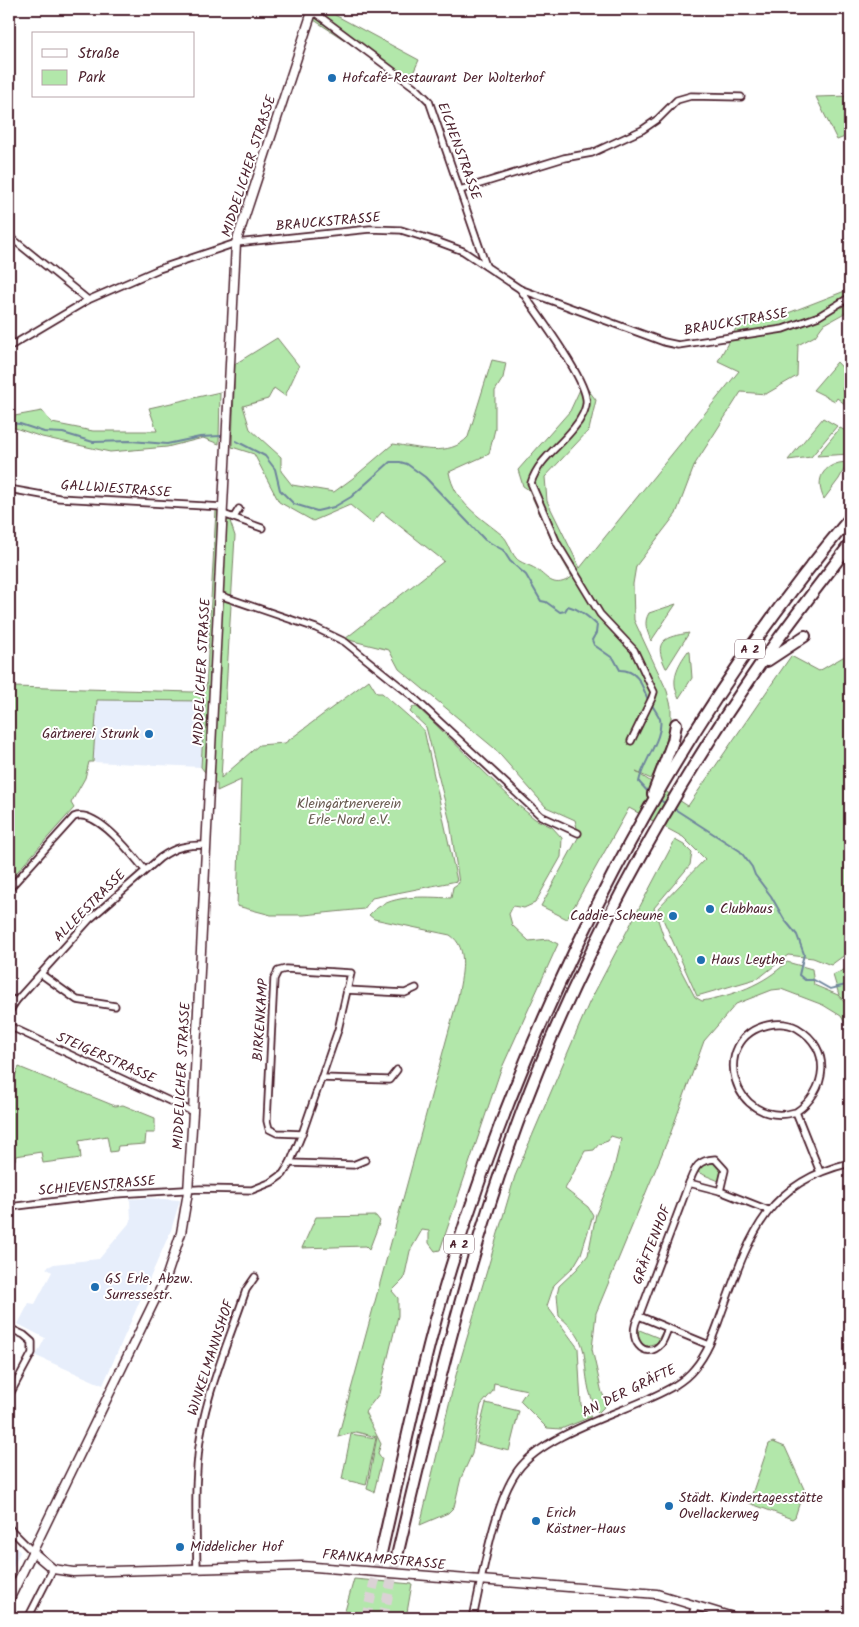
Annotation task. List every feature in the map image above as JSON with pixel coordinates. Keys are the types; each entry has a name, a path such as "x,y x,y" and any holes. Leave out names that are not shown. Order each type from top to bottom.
{"highway":[{"name":"A 2","path":"381,1554 427,1354 450,1270 482,1175 524,1063 555,992 600,899 659,788 784,602 850,518"},
{"name":"A 2","path":"397,1556 447,1344 494,1190 539,1070 570,999 676,797 760,666 850,544"},
{"path":"760,666 805,636"},
{"path":"659,788 676,724"}],"street":[{"name":"EICHENSTRASSE","path":"312,10 417,89 429,102 486,266"},
{"name":"MIDDELICHER STRASSE","path":"9,1600 167,1275 181,1233 188,1192 194,1112 205,845 236,243 312,10"},
{"path":"460,190 564,158 592,153 642,130 658,119 677,100 692,96 741,98"},
{"name":"BRAUCKSTRASSE","path":"9,347 88,300 159,269 236,243 370,229 401,230 463,251 508,283 520,289 664,342 678,345 783,329 819,316 850,297"},
{"path":"9,236 88,300"},
{"path":"520,289 571,366 586,398 585,409 575,427 537,468 531,483 557,543 600,614 634,650 652,686 654,692 652,698 631,741"},
{"name":"GALLWIESTRASSE","path":"9,489 59,498 223,511"},
{"path":"234,517 239,509"},
{"path":"223,511 262,528"},
{"path":"219,595 316,628 345,642 412,696 541,816 578,833"},
{"path":"9,889 74,817 80,814 94,819 108,830 145,870"},
{"name":"ALLEESTRASSE","path":"9,1012 16,1001 90,920 145,870 172,849 184,845 205,845"},
{"name":"BIRKENKAMP","path":"188,1192 200,1190 252,1190 272,1182 283,1174 290,1163 302,1134 338,1030 351,974 286,969 278,971 274,979 267,1121 269,1129 277,1132 302,1134"},
{"path":"41,974 77,1000 115,1006"},
{"path":"346,990 405,993 416,988"},
{"path":"9,998 16,1001"},
{"path":"785,1024 805,1033 818,1049 823,1065 821,1082 811,1099 796,1112 776,1114 764,1112 750,1104 739,1092 733,1070 733,1059 737,1049 755,1030 765,1026 785,1024"},
{"name":"STEIGERSTRASSE","path":"9,1026 194,1112"},
{"path":"321,1078 389,1080 396,1070"},
{"path":"796,1112 820,1172"},
{"name":"GRÄFTENHOF","path":"668,1329 661,1343 655,1348 648,1350 640,1347 634,1341 632,1333 695,1166 702,1160 715,1159 724,1170 720,1191"},
{"path":"290,1163 354,1165 365,1160"},
{"name":"AN DER GRÄFTE","path":"473,1618 505,1493 518,1469 545,1446 676,1384 694,1370 709,1345 752,1235 768,1210 790,1188 820,1172 850,1163"},
{"path":"689,1183 720,1191 768,1210"},
{"name":"SCHIEVENSTRASSE","path":"9,1207 116,1194 188,1192"},
{"name":"WINKELMANNSHOF","path":"197,1569 197,1479 204,1418 212,1388 246,1290 255,1277"},
{"path":"639,1316 709,1345"},
{"path":"9,1328 24,1335 32,1342 32,1353 9,1396"},
{"path":"9,1528 53,1569 28,1618"},
{"name":"FRANKAMPSTRASSE","path":"53,1569 72,1572 291,1565 657,1594 736,1618"},
{"path":"691,1618 695,1606"}],"shaded area":[{"path":"97,700 205,701 201,767 93,762"},
{"name":"GS Erle, Abzw. Surressestr.","path":"130,1199 180,1200 171,1230 103,1385 36,1356 45,1338 18,1324 29,1303 35,1304 52,1272 46,1268 54,1264 99,1259 131,1221"},
{"path":"9,1537 20,1552 9,1577"}],"green space":[{"path":"313,9 336,9 335,15 419,60 409,82 314,20"},
{"path":"850,96 850,135 837,140 816,97"},
{"path":"850,289 850,310 823,325 815,336 798,345 797,376 766,394 741,392 695,464 676,514 636,566 633,584 634,620 667,691 671,706 671,736 651,779 636,772 688,806 791,656 819,671 850,653 850,951 831,965 813,958 788,955 759,978 697,996 658,908 705,859 683,837 629,808 567,919 541,906 579,836 575,820 546,807 494,748 399,669 389,650 345,639 444,561 382,512 372,523 350,505 313,521 279,502 254,454 232,447 235,364 277,338 299,366 285,396 274,388 268,399 243,406 250,429 281,457 281,471 292,485 334,492 393,444 423,449 443,449 452,447 468,437 492,360 506,363 503,378 495,391 495,429 489,454 449,472 456,492 462,500 504,537 518,560 536,569 548,579 561,582 572,577 553,544 529,490 523,486 518,470 570,411 583,383 596,400 589,430 545,477 547,501 580,568 739,371 718,361 740,321 770,320"},
{"path":"837,362 850,376 842,389 850,397 850,408 837,398 835,401 813,390"},
{"path":"220,392 219,444 203,438 167,447 110,452 42,437 9,426 9,417 42,411 52,423 93,431 157,431 149,408"},
{"path":"823,418 837,426 811,457 788,460"},
{"path":"840,428 850,433 850,454 817,456"},
{"path":"846,462 847,464 839,479 824,499 820,487 821,476 828,468"},
{"name":"Kleingärtnerverein Erle-Nord e.V.","path":"216,510 228,515 235,536 221,778 259,745 285,743 369,680 377,693 382,693 424,730 457,881 372,898 364,909 304,915 271,915 237,906 241,780 217,791 217,784 211,780 201,767 205,701 97,700 93,762 89,762 85,778 71,803 74,808 9,881 9,680 13,687 193,692 206,689"},
{"path":"676,604 651,641 646,623 649,613"},
{"path":"689,633 666,668 660,651 663,642 667,638"},
{"path":"688,651 690,652 692,678 679,698 675,685 676,673"},
{"path":"413,707 417,707 431,720 518,805 535,819 552,827 562,838 561,857 535,903 524,908 513,906 509,914 512,925 529,941 548,939 558,944 500,1072 440,1250 435,1251 429,1243 429,1231 422,1230 410,1251 404,1279 392,1291 398,1298 398,1316 379,1394 365,1412 381,1444 378,1453 382,1459 374,1492 367,1489 377,1437 356,1432 338,1437 458,997 463,963 460,947 450,935 374,919 369,915 386,903 397,900 418,897 451,898 453,887 459,883 450,822 426,727 410,712"},
{"path":"675,840 692,853 690,865 654,908 664,938 695,997 702,1001 748,988 768,977 787,962 812,969 814,985 838,995 850,1009 848,1028 841,1016 823,1005 781,989 772,990 736,1004 704,1041 671,1132 596,1313 592,1349 602,1393 608,1403 598,1413 589,1390 581,1342 559,1316 557,1295 559,1286 577,1269 588,1255 596,1214 612,1176 621,1139 611,1136 608,1141 599,1144 594,1150 585,1151 565,1189 588,1207 593,1215 581,1254 574,1266 554,1285 547,1306 578,1348 581,1405 591,1417 561,1429 547,1428 520,1401 527,1390 494,1383 493,1391 481,1405 472,1454 461,1478 454,1507 448,1513 420,1525 456,1375 515,1176 589,1003"},
{"path":"850,967 850,1006 839,995 833,975"},
{"path":"19,1067 115,1106 123,1105 155,1118 155,1133 146,1133 145,1144 118,1146 117,1151 110,1152 107,1136 79,1141 81,1158 43,1163 41,1152 16,1156 15,1160 9,1161 9,1089"},
{"path":"710,1162 717,1165 721,1171 718,1187 719,1181 697,1172 694,1177 699,1166"},
{"path":"376,1216 380,1221 369,1250 365,1246 302,1248 316,1217"},
{"path":"638,1322 637,1329 659,1338 663,1331 657,1343 646,1346 639,1343 635,1332"},
{"path":"486,1403 519,1411 509,1451 476,1443"},
{"path":"351,1434 376,1438 366,1485 342,1479"},
{"path":"773,1442 785,1447 804,1489 795,1517 792,1519 749,1503 769,1444"},
{"path":"354,1579 412,1584 406,1618 343,1618"}],"waterway":[{"path":"9,423 20,424 44,432 63,433 93,442 131,441 167,444 200,437 221,436"},
{"path":"236,441 265,456 275,469 280,490 294,504 317,511 334,507 351,497 390,462 407,464 425,477 485,540 503,550 510,561 526,575 541,601 546,602 560,612 565,611 568,606 572,607 591,619 597,625 596,633 592,640 594,645 614,659 620,670 631,673 638,679 648,700"},
{"path":"650,794 639,782 659,734 660,719 652,705"},
{"path":"659,799 667,805"},
{"path":"673,808 740,851 771,896 784,919 797,935 804,954 799,975 805,980 814,980 830,989 850,984"}],"tunnel":[{"path":"366,1618 381,1553"},
{"path":"383,1618 397,1556"}],"place":[{"name":"Hofcafé-Restaurant Der Wolterhof","path":"332,78"},
{"name":"Gärtnerei Strunk","path":"149,734"},
{"name":"Clubhaus","path":"710,909"},
{"name":"Caddie-Scheune","path":"673,916"},
{"name":"Haus Leythe","path":"701,960"},
{"name":"GS Erle, Abzw. Surressestr.","path":"95,1287"},
{"name":"Städt. Kindertagesstätte Ovellackerweg","path":"669,1506"},
{"name":"Erich Kästner-Haus","path":"536,1521"},
{"name":"Middelicher Hof","path":"180,1547"}]}
